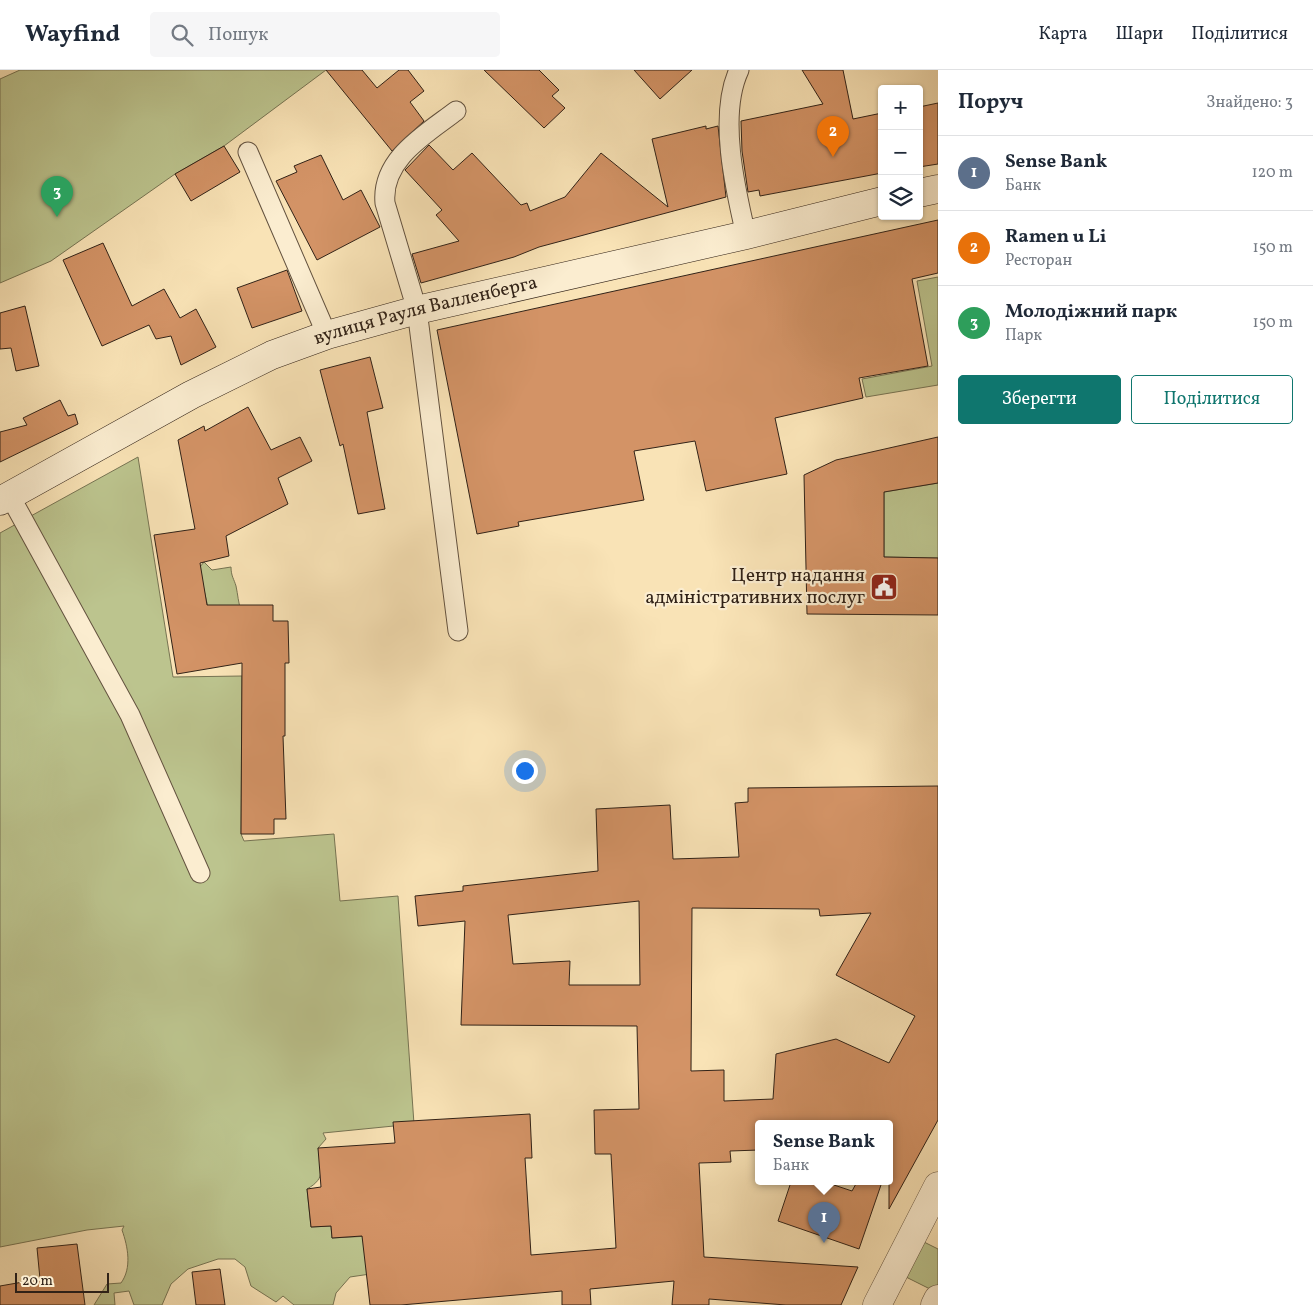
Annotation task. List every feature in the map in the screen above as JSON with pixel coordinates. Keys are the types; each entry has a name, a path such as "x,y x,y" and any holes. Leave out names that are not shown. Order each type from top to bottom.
{"street":[{"path":"923,192 938,189"},
{"name":"вулиця Рауля Валленберга","path":"5,499 272,354 327,335 417,310 746,235 878,201"},
{"path":"877,1305 938,1186"},
{"path":"935,1305 938,1299"}],"lane":[{"path":"739,70 731,99 730,139 739,206 746,235"},
{"path":"456,111 394,163 384,190 385,203 417,310 458,631"},
{"path":"248,152 327,335"},
{"path":"5,499 130,715 200,873"}],"green space":[{"path":"20,70 326,70 224,146 175,174 51,261 0,283 0,79"},
{"path":"938,277 938,385 866,397 862,379 932,366 917,281"},
{"path":"138,457 173,677 242,676 241,834 244,841 334,834 340,901 398,896 414,1124 323,1133 326,1139 318,1148 321,1166 320,1176 318,1181 307,1189 311,1227 331,1226 332,1238 370,1236 377,1273 350,1277 336,1293 333,1305 294,1305 283,1296 276,1302 251,1286 245,1267 235,1259 218,1259 188,1269 171,1284 162,1305 134,1305 129,1291 114,1293 115,1305 94,1305 107,1284 121,1283 127,1271 128,1257 122,1230 124,1226 87,1230 0,1247 0,533"},
{"path":"938,483 938,558 884,557 884,492"},
{"path":"204,562 212,570 231,567 241,610 209,612 199,568"},
{"path":"916,1238 938,1249 938,1288 936,1292 898,1273"}],"building":[{"path":"326,70 362,70 377,88 399,70 408,70 424,91 410,102 424,121 392,151"},
{"path":"484,70 539,70 559,90 552,96 565,108 544,128"},
{"path":"634,70 692,70 660,99"},
{"path":"802,70 843,70 853,119 878,114 878,174 760,196 759,190 748,192 742,151 741,121 823,104"},
{"path":"938,103 938,164 923,166 923,130 923,106"},
{"path":"706,126 706,129 718,126 726,197 539,247 514,257 421,283 412,254 459,241 436,215 442,210 405,170 429,145 453,170 472,153 521,205 527,203 530,211 565,197 601,153 668,207 652,139"},
{"path":"224,146 240,172 191,201 175,174"},
{"path":"321,155 343,200 361,190 380,227 317,260 276,181 297,172 294,166"},
{"path":"938,220 938,273 912,279 928,366 859,378 863,398 775,418 787,474 706,491 695,441 634,451 644,500 518,522 519,526 477,534 437,330"},
{"path":"103,243 132,306 164,289 180,318 196,309 216,347 181,365 171,336 156,339 149,325 102,346 63,260"},
{"path":"287,270 302,311 252,328 237,288"},
{"path":"25,306 39,366 16,371 11,348 0,349 0,313"},
{"path":"370,357 383,408 367,412 385,509 358,514 343,444 340,446 320,370"},
{"path":"60,400 68,416 75,414 78,424 0,462 0,432 27,425 23,418"},
{"path":"248,407 271,450 300,437 312,461 278,478 288,504 226,536 229,556 200,563 207,605 273,605 273,621 288,621 289,663 285,663 285,736 283,736 286,819 274,819 274,834 241,834 242,663 177,674 154,535 195,529 178,440 204,426 205,431"},
{"path":"938,437 938,483 884,492 884,557 938,558 938,615 807,614 804,475 836,460"},
{"path":"938,786 938,1120 889,1209 889,1185 893,1185 893,1120 755,1120 755,1150 730,1151 731,1162 699,1163 704,1257 858,1267 841,1305 786,1305 709,1299 709,1305 672,1305 674,1281 590,1289 591,1305 562,1305 562,1291 401,1305 370,1305 362,1236 332,1238 331,1226 311,1227 307,1189 321,1187 318,1148 395,1143 393,1122 530,1114 532,1158 525,1158 531,1255 616,1248 611,1154 595,1154 594,1110 639,1109 637,1026 461,1025 465,921 418,926 415,896 463,891 463,886 598,871 596,809 670,805 673,859 739,857 735,803 748,802 748,788","holes":["639,901 640,985 569,985 570,961 513,964 508,915","692,908 819,909 820,916 871,913 836,975 915,1016 889,1063 836,1039 776,1054 773,1099 724,1101 724,1070 691,1071"]},
{"path":"790,1185 834,1185 852,1191 855,1185 881,1185 859,1249 778,1221"},
{"path":"77,1244 85,1305 0,1305 0,1286 40,1279 37,1248"},
{"path":"220,1269 225,1305 196,1305 192,1272"}],"place":[{"name":"Ramen u Li","path":"833,157"},
{"name":"Молодіжний парк","path":"57,217"},
{"name":"Центр надання адміністративних послуг","path":"884,587"},
{"name":"Sense Bank","path":"824,1243"}]}
